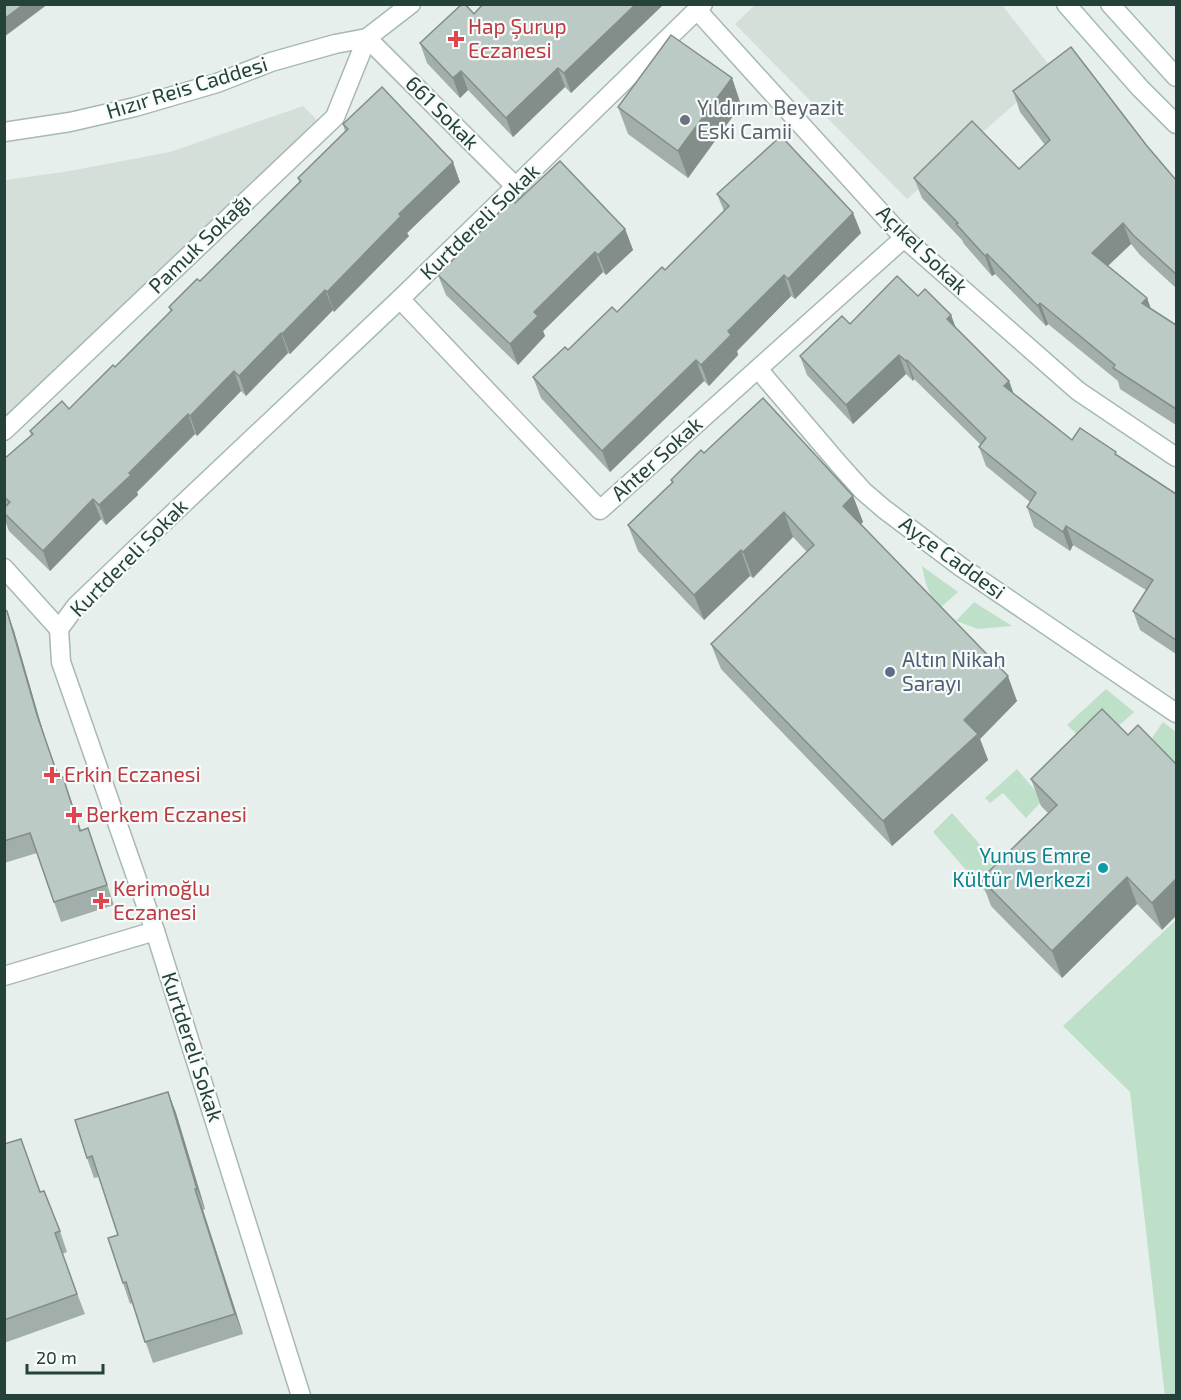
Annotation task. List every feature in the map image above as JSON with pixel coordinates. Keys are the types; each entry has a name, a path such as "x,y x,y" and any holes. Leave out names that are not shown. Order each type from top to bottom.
{"street":[{"path":"368,38 411,4"},
{"path":"1065,4 1140,88 1176,124"},
{"path":"1110,4 1176,77"},
{"name":"Kurtdereli Sokak","path":"302,1395 155,932 61,662 59,629 76,606 400,299 700,7"},
{"name":"Açıkel Sokak","path":"700,7 904,238 1078,391 1176,458"},
{"name":"Hızır Reis Caddesi","path":"4,132 70,122 135,107 217,83 271,62 335,44 368,38"},
{"name":"661 Sokak","path":"368,38 516,187"},
{"name":"Pamuk Sokağı","path":"4,431 335,117 368,38"},
{"name":"Ahter Sokak","path":"400,299 600,510 904,238"},
{"name":"Ayçe Caddesi","path":"758,369 838,463 863,490 884,508 961,567 1176,714"},
{"path":"4,568 59,629"},
{"path":"4,976 155,932"}],"shaded area":[{"path":"755,5 1002,5 1053,70 907,199 735,24"},
{"path":"303,106 320,123 5,426 5,180 64,172 170,152"}],"green space":[{"path":"922,566 958,592 940,608 928,589"},
{"path":"974,602 1012,626 978,629 956,621"},
{"path":"1106,689 1134,712 1093,749 1067,725"},
{"path":"1163,722 1176,732 1176,766 1152,738"},
{"path":"1017,769 1043,800 1026,818 1003,793 990,803 985,798"},
{"path":"952,813 1001,868 986,893 933,832"},
{"path":"1176,920 1176,1395 1165,1396 1130,1092 1063,1026"}],"building":[{"path":"4,4 24,4 4,19"},
{"path":"462,4 465,4 474,14 483,4 636,4 564,73 558,68 506,118 461,71 453,78 420,43"},
{"path":"671,35 732,78 678,151 618,107"},
{"path":"1071,47 1176,180 1176,274 1123,223 1092,253 1147,298 1142,303 1176,325 1176,409 1113,368 1115,365 1040,303 1038,306 987,254 985,256 956,224 958,223 914,178 972,121 1019,169 1050,140 1013,91"},
{"path":"382,87 453,162 399,214 401,216 327,292 325,290 239,376 234,371 129,473 131,475 99,505 93,499 43,551 4,513 4,508 10,502 4,497 4,459 33,434 30,431 62,401 69,409 113,365 115,367 172,310 169,307 197,279 200,281 301,181 298,178 348,129 343,124"},
{"path":"781,136 853,213 788,279 784,275 728,331 731,335 701,365 696,360 602,451 533,377 565,347 568,350 612,307 617,312 662,267 665,270 729,206 717,194"},
{"path":"560,161 625,229 598,255 595,252 534,312 538,316 510,344 438,275 511,200 515,203"},
{"path":"897,276 918,296 925,289 951,315 947,319 1009,381 1004,386 1072,440 1080,428 1176,494 1176,640 1133,611 1153,580 1066,526 1063,532 1027,507 1036,493 979,447 986,438 907,360 899,355 846,405 800,356 842,316 850,324"},
{"path":"763,398 853,496 843,506 1008,676 964,720 978,734 883,821 711,644 814,545 784,512 694,595 628,525 673,482 671,480 701,450 704,453"},
{"path":"4,609 7,611 37,715 59,779 63,777 80,831 88,828 107,885 54,902 30,833 4,841"},
{"name":"Yunus Emre Kültür Merkezi","path":"1102,709 1128,735 1138,725 1176,764 1176,879 1152,903 1127,877 1052,951 981,879 1057,805 1031,779"},
{"path":"168,1092 197,1189 195,1189 235,1314 145,1342 126,1282 123,1283 108,1238 118,1235 92,1156 87,1158 75,1120"},
{"path":"21,1139 40,1192 44,1191 60,1231 55,1233 77,1294 4,1320 4,1144"}],"place":[{"name":"Hap Şurup Eczanesi","path":"456,39"},
{"name":"Yıldırım Beyazit Eski Camii","path":"685,120"},
{"name":"Altın Nikah Sarayı","path":"890,672"},
{"name":"Erkin Eczanesi","path":"52,775"},
{"name":"Berkem Eczanesi","path":"74,815"},
{"name":"Yunus Emre Kültür Merkezi","path":"1103,868"},
{"name":"Kerimoğlu Eczanesi","path":"101,901"}]}
